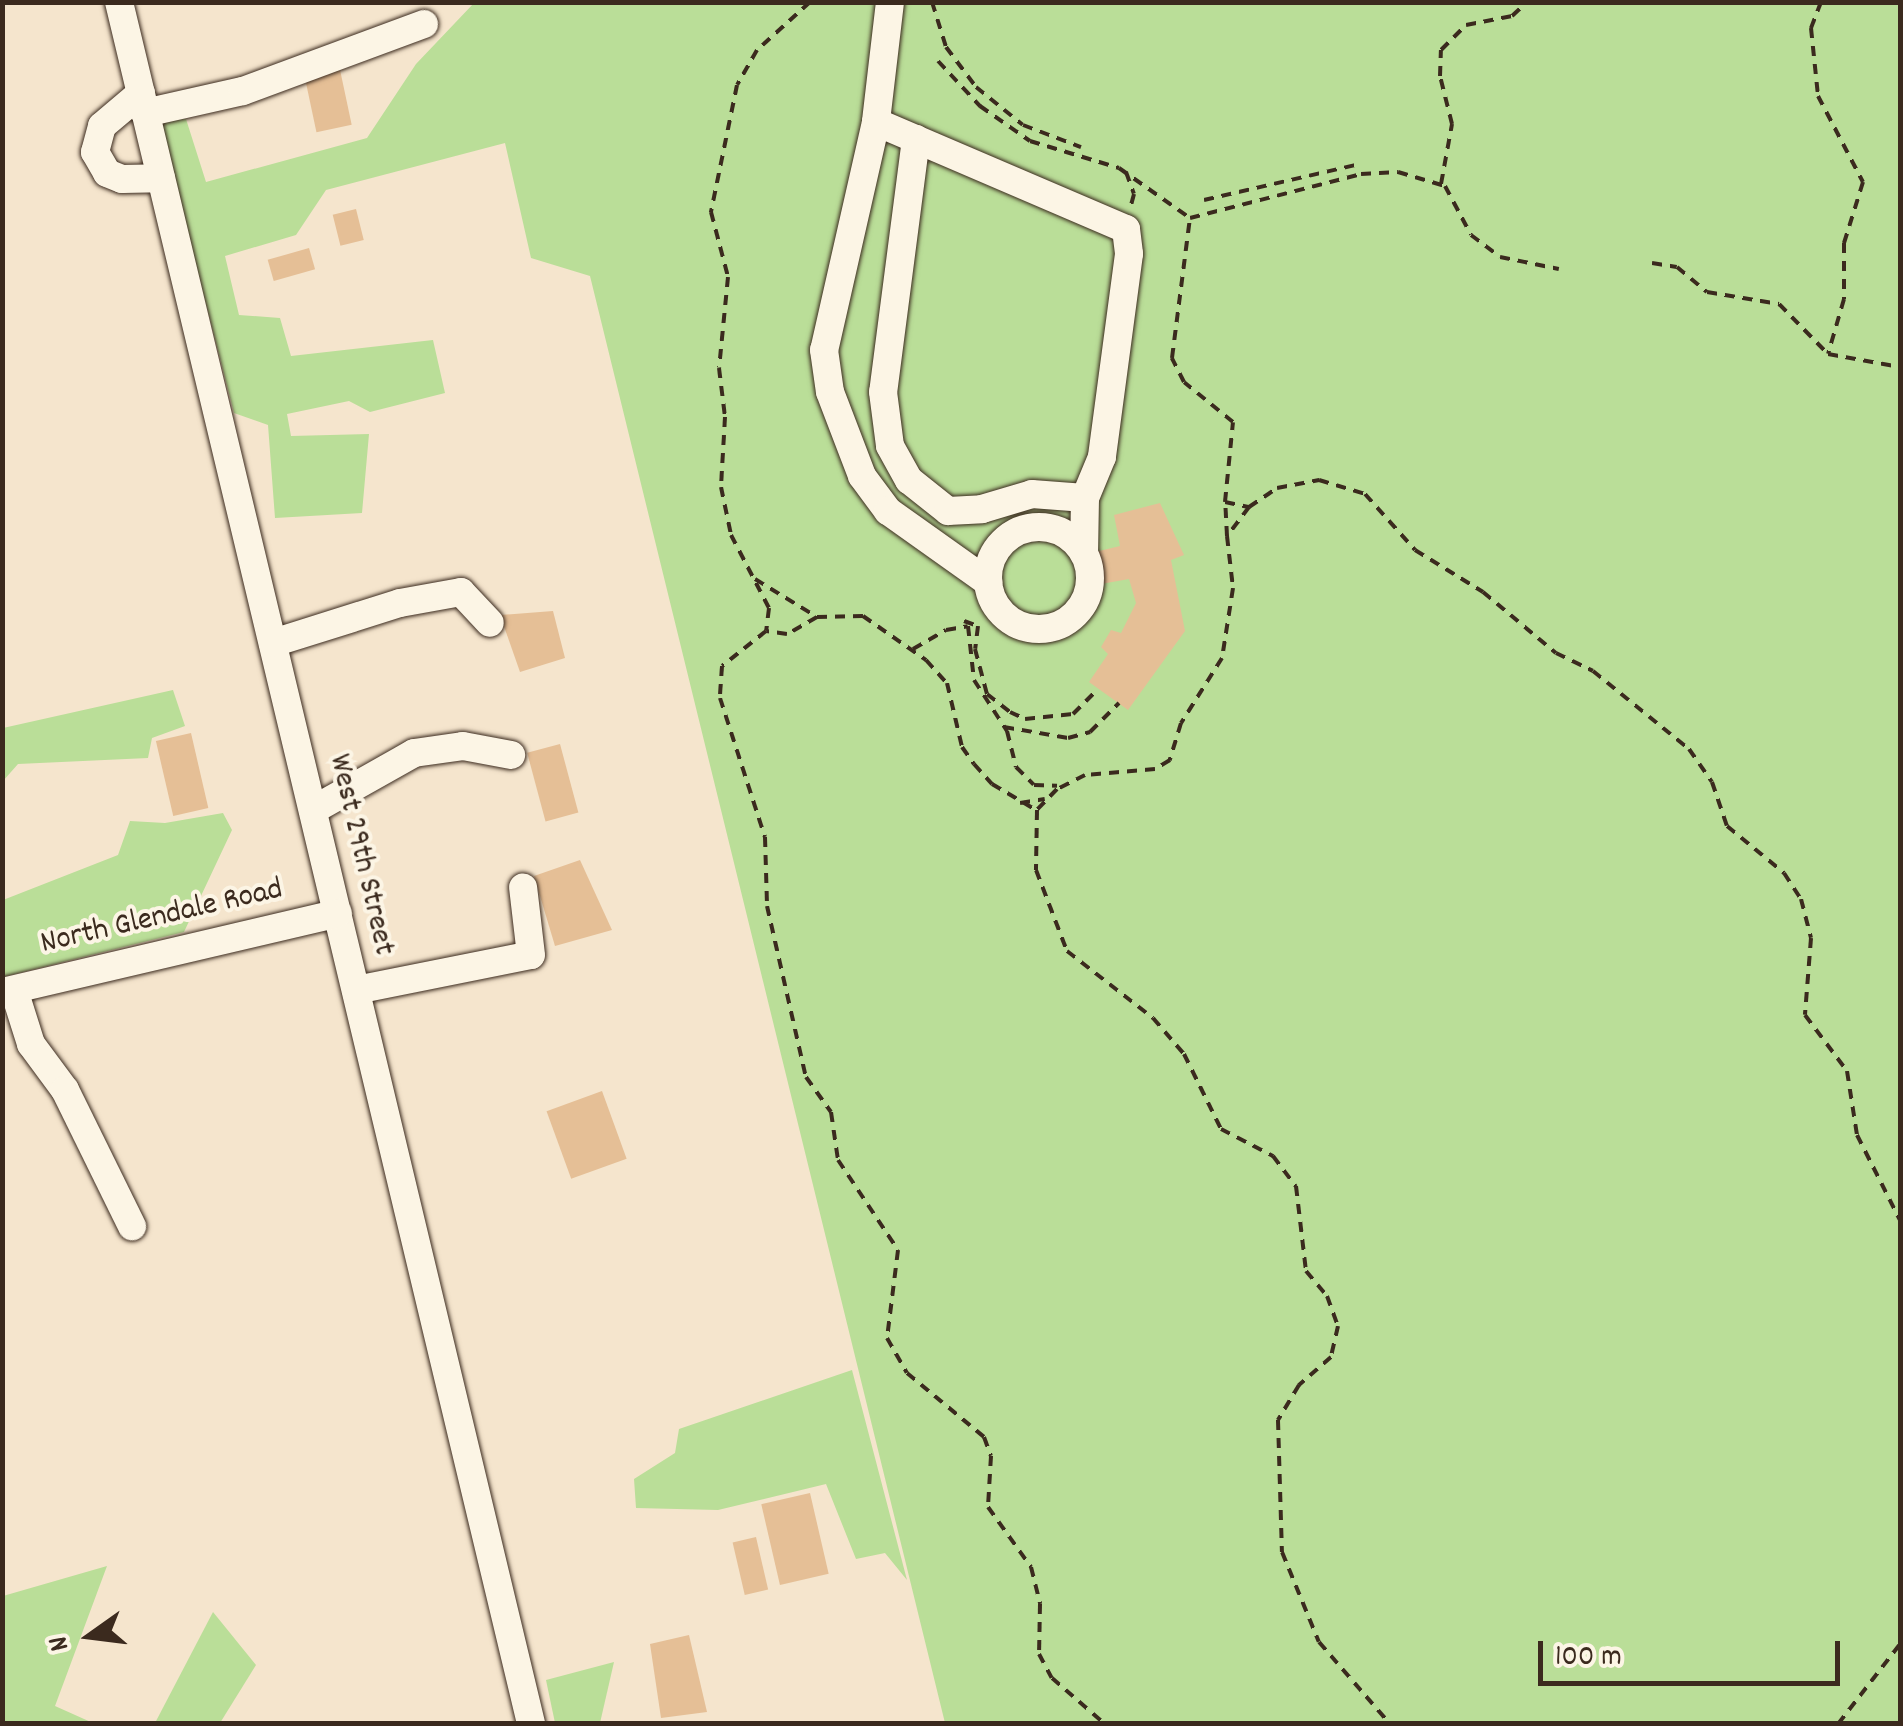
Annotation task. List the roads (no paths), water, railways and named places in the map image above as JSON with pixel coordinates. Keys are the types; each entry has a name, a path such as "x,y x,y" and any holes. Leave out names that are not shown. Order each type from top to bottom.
{"street":[{"name":"West 29th Street","path":"119,2 532,1724"},
{"path":"890,2 876,122 824,350 830,392 862,476 888,511 988,582"},
{"path":"161,178 122,179 107,172 95,152 102,126 143,103 243,91 424,24"},
{"path":"876,122 1126,229 1129,254 1102,458 1085,498 1084,553 1089,569 1085,601 1075,614 1046,629 1014,623 992,598 988,582 997,548 1009,536 1042,527 1073,540 1084,553"},
{"path":"916,139 882,426 909,480 927,500 948,511 982,509 1032,494 1085,498"},
{"path":"982,509 997,548"},
{"path":"273,644 400,604 461,592 490,623"},
{"path":"313,810 414,753 464,746 511,756"},
{"path":"356,990 532,954 523,887"},
{"name":"North Glendale Road","path":"8,991 338,912"},
{"path":"8,991 31,1044 64,1090 132,1226"}]}
